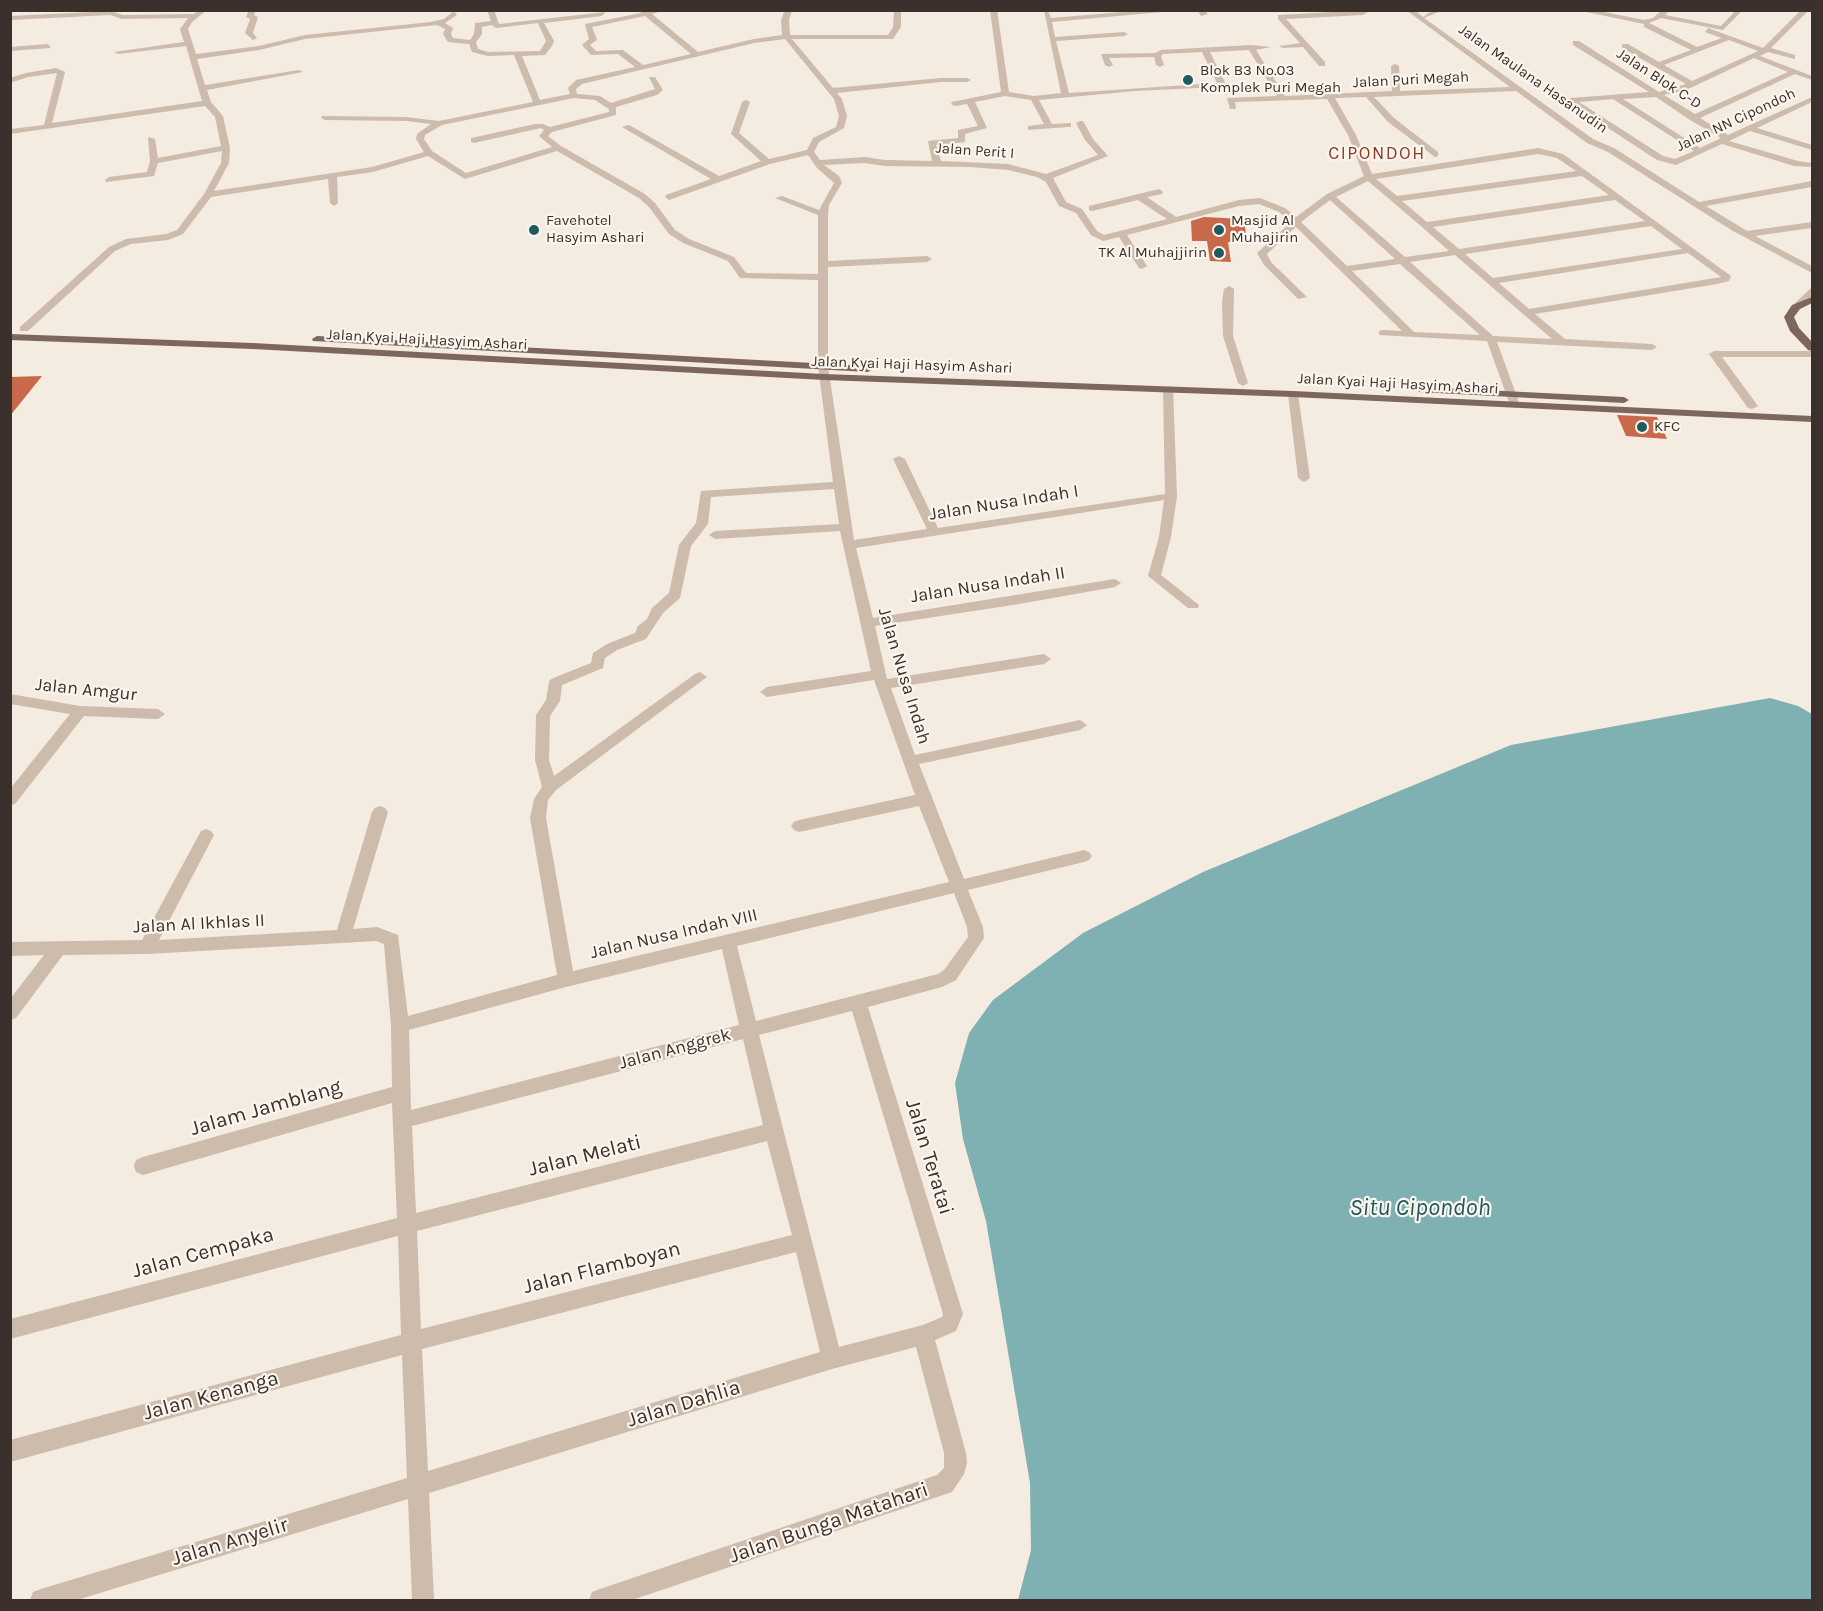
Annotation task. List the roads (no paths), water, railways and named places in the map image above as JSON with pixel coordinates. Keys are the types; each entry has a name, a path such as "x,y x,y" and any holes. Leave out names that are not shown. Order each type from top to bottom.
{"main road":[{"path":"1812,300 1799,305 1792,311 1790,321 1812,348"},
{"name":"Jalan Kyai Haji Hasyim Ashari","path":"10,329 93,336"},
{"name":"Jalan Kyai Haji Hasyim Ashari","path":"10,337 93,336 476,346 823,372 1812,419"},
{"name":"Jalan Kyai Haji Hasyim Ashari","path":"823,372 1243,383 1510,393 1812,409"}],"street":[{"path":"24,330 112,249 129,242 168,237 180,232 208,195 225,163 226,148 219,116 207,103 184,29 195,16 204,10"},
{"path":"253,10 250,17 254,17 249,33 253,38"},
{"path":"490,10 494,23"},
{"path":"472,42 478,34 479,25 494,23 496,26 622,10"},
{"path":"641,67 620,52 594,53 586,45 593,40 588,26 662,10"},
{"path":"789,10 785,20 786,36 832,91 841,107 842,125 816,140 810,152"},
{"path":"574,96 572,88 579,82 696,54 786,36 890,37 897,27 898,10"},
{"path":"993,10 1005,94"},
{"path":"1046,10 1065,94"},
{"path":"1048,20 1181,10"},
{"path":"1322,64 1281,17 1363,13 1368,10"},
{"name":"Jalan Maulana Hasanudin","path":"1409,10 1513,89 1590,141 1611,150 1746,234 1811,269"},
{"path":"1426,14 1440,10"},
{"path":"1580,10 1643,24 1697,50"},
{"path":"1643,24 1655,20 1667,10"},
{"path":"1660,16 1723,28 1740,10"},
{"path":"1626,136 1571,100 1658,94 1692,84 1766,50 1806,10"},
{"path":"646,12 696,54"},
{"path":"10,25 13,18 57,13 111,13 122,17 195,16"},
{"path":"192,57 259,48 305,38 439,23 446,21 454,13"},
{"name":"Jalan Maulana Hasanudin","path":"1426,14 1602,139 1611,150"},
{"path":"472,42 474,50 480,53 542,53 550,41 540,21"},
{"path":"439,23 449,27 447,34 451,40 472,42"},
{"path":"1691,24 1728,38 1792,57"},
{"path":"1052,39 1124,34"},
{"path":"1658,65 1728,38"},
{"name":"Jalan Blok C-D","path":"1576,43 1658,94 1724,140 1792,162 1812,165"},
{"path":"118,52 188,44"},
{"path":"1283,46 1304,45"},
{"path":"10,49 48,46"},
{"path":"1625,46 1692,84"},
{"path":"1251,47 1282,99"},
{"path":"1108,63 1158,60 1166,52 1268,47"},
{"path":"955,104 1005,94 1034,98 1135,89 1221,85 1205,50"},
{"path":"519,54 538,104"},
{"path":"1752,55 1812,78"},
{"path":"1478,61 1488,60"},
{"path":"1395,66 1396,95"},
{"path":"10,81 26,75 56,70 61,72 47,128"},
{"path":"202,88 299,72"},
{"path":"1694,118 1794,72"},
{"path":"610,106 658,90 652,79"},
{"path":"832,91 941,80 967,80"},
{"path":"941,80 949,90"},
{"path":"1062,84 1135,89"},
{"name":"Jalan Puri Megah","path":"1221,85 1232,104 1282,99 1528,88"},
{"path":"325,118 406,119 439,123 574,96 590,97 614,110 610,115 549,130 543,136 558,148 642,196 652,205 672,232 686,241 731,258 743,276 823,277"},
{"path":"1369,96 1391,120 1435,154"},
{"path":"1613,96 1700,151"},
{"path":"1034,98 1049,126"},
{"path":"1331,98 1353,135 1369,177 1562,342"},
{"path":"636,99 651,105"},
{"name":"Jalan NN Cipondoh","path":"1626,136 1670,162 1682,160 1812,99"},
{"path":"937,163 931,143 962,140 961,132 983,128 970,101"},
{"path":"746,102 735,134 767,162"},
{"path":"10,132 207,103"},
{"path":"1798,106 1812,113"},
{"path":"515,109 524,118"},
{"path":"439,123 421,134 421,144 429,153 465,176 558,148"},
{"path":"1080,123 1089,140 1104,156 1047,177 1053,184 1059,200 1079,211 1099,237 1122,234 1239,203 1260,201 1282,210 1296,222 1412,335"},
{"path":"1031,128 1068,125"},
{"path":"474,140 535,126 543,126 549,130"},
{"path":"626,127 717,178"},
{"path":"1749,128 1812,148"},
{"path":"1590,141 1626,136"},
{"path":"109,180 150,175 154,161 151,139"},
{"path":"154,161 226,148"},
{"path":"669,197 767,162 810,152"},
{"path":"779,198 823,214 825,205 838,183 836,178 818,163 810,152"},
{"path":"1302,297 1267,263 1262,253 1296,222 1330,196 1369,177 1538,152 1560,156 1720,271 1726,279 1527,312"},
{"path":"208,195 381,167 429,153"},
{"name":"Jalan Perit I","path":"818,163 865,160 885,163 1004,163 1047,177"},
{"path":"1395,199 1583,173"},
{"path":"332,175 334,203"},
{"path":"1698,204 1812,184"},
{"path":"1092,208 1159,192"},
{"path":"1139,196 1173,219"},
{"path":"1330,196 1491,339 1515,405"},
{"path":"1425,225 1616,197"},
{"name":"Jalan Nusa Indah","path":"823,214 823,372 838,485 866,623 881,679 910,761 975,927 976,938 946,978"},
{"path":"1345,269 1653,223"},
{"path":"1746,234 1812,225"},
{"path":"1122,234 1142,266"},
{"path":"1491,281 1691,250"},
{"path":"823,264 927,259"},
{"path":"1230,289 1227,302 1228,336 1243,383"},
{"path":"1799,305 1812,290"},
{"path":"1383,333 1652,347"},
{"path":"1752,406 1714,354 1812,354"},
{"path":"1168,390 1171,496 1165,537 1154,576 1193,605"},
{"path":"1293,394 1305,478"},
{"path":"899,459 934,531"},
{"path":"550,788 542,760 543,715 553,701 556,682 598,665 598,656 612,647 641,636 643,629 653,621 657,611 675,595 685,545 702,524 705,494 838,485"},
{"name":"Jalan Nusa Indah I","path":"850,545 1164,497"},
{"path":"715,535 846,527"},
{"name":"Jalan Nusa Indah II","path":"866,623 1114,583"},
{"path":"767,692 1044,659"},
{"path":"566,980 538,818 541,799 550,788 700,677"},
{"name":"Jalan Amgur","path":"10,699 80,711 158,714"},
{"path":"10,800 80,711"},
{"path":"910,761 1080,725"},
{"path":"799,826 924,799"},
{"path":"343,936 380,812"},
{"path":"147,947 206,835"},
{"name":"Jalan Nusa Indah VIII","path":"400,1025 566,980 1084,856"},
{"name":"Jalan Al Ikhlas II","path":"10,949 147,947 377,934 392,940 400,1025"},
{"path":"728,941 773,1131 832,1359"},
{"path":"10,1012 57,950"},
{"name":"Jalan Anggrek","path":"404,1120 858,1003 946,978"},
{"name":"Jalan Teratai","path":"858,1003 953,1314 949,1324"},
{"path":"400,1025 423,1600"},
{"name":"Jalam Jamblang","path":"142,1166 401,1094"},
{"name":"Jalan Melati","path":"408,1224 773,1131"},
{"name":"Jalan Cempaka","path":"10,1329 408,1224"},
{"name":"Jalan Flamboyan","path":"412,1342 803,1241"},
{"name":"Jalan Dahlia","path":"419,1484 832,1359 923,1335 949,1324"},
{"name":"Jalan Bunga Matahari","path":"600,1600 944,1484 952,1474 956,1463 955,1453 923,1335"},
{"name":"Jalan Kenanga","path":"10,1451 412,1342"},
{"name":"Jalan Anyelir","path":"40,1600 419,1484"}],"water":[{"name":"Situ Cipondoh","path":"1770,698 1798,706 1812,714 1812,1600 1018,1600 1031,1550 1030,1483 986,1221 963,1139 955,1083 969,1033 993,1000 1083,933 1203,872 1511,745"}],"place":[{"name":"Blok B3 No.03 Komplek Puri Megah","path":"1188,80"},
{"name":"Favehotel Hasyim Ashari","path":"534,230"},
{"name":"Masjid Al Muhajirin","path":"1219,230"},
{"name":"TK Al Muhajjirin","path":"1219,253"},
{"name":"KFC","path":"1642,427"}],"district":[{"name":"CIPONDOH","path":"1377,154"}]}
